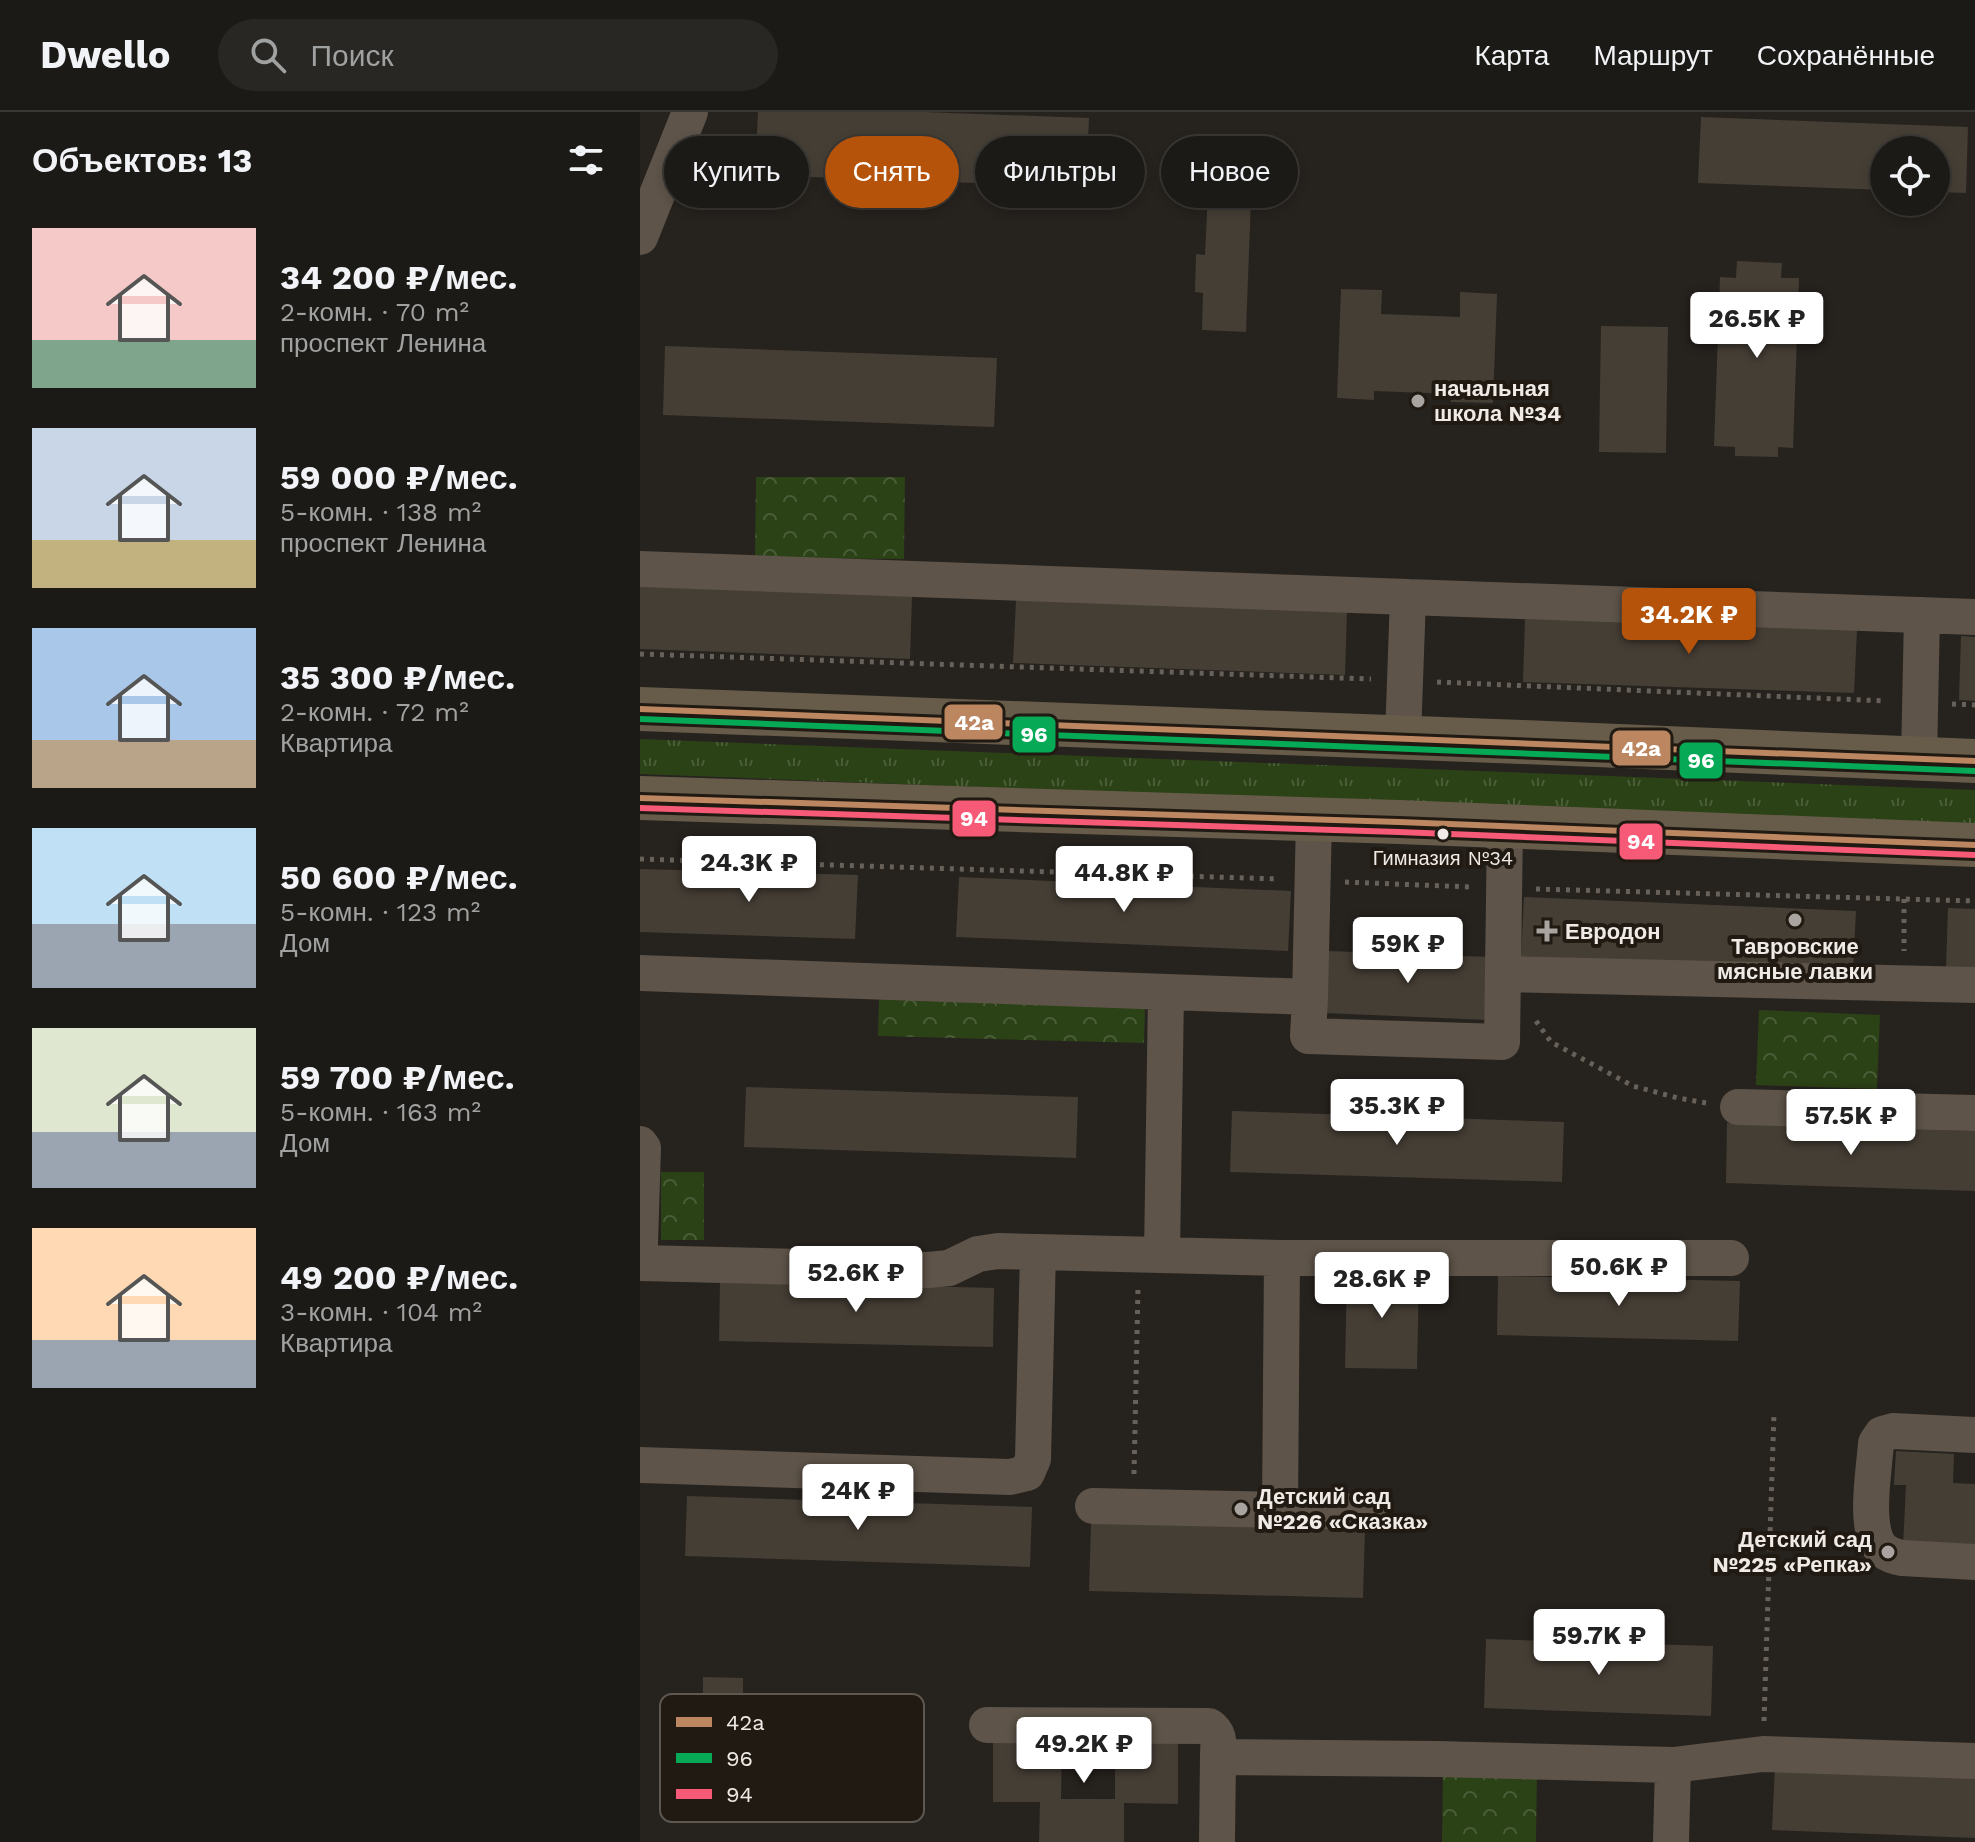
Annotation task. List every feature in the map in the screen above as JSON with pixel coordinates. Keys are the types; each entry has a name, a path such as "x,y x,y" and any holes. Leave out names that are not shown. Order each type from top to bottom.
{"main road":[{"path":"640,709 1975,761"},
{"path":"640,798 1314,819 1975,845"}],"street":[{"path":"640,237 690,112"},
{"path":"640,569 1975,617"},
{"path":"1403,737 1408,597"},
{"path":"1919,758 1922,615"},
{"path":"1314,819 1308,1036 1502,1042 1505,826"},
{"path":"640,973 1310,997"},
{"path":"1503,974 1975,985"},
{"path":"1151,1255 1166,992"},
{"path":"1738,1107 1975,1113"},
{"path":"640,1144 643,1148 640,1244"},
{"path":"640,1263 928,1270 949,1268 978,1254 998,1251 1282,1258 1731,1258"},
{"path":"640,1465 1010,1477 1027,1473 1033,1459 1038,1252"},
{"path":"1280,1510 1282,1258"},
{"path":"1975,1435 1893,1431 1882,1434 1876,1443 1872,1515 1877,1542 1892,1556 1975,1562"},
{"path":"1093,1506 1370,1512"},
{"path":"987,1725 1209,1726 1218,1737 1217,1842"},
{"path":"1218,1757 1673,1765 1763,1754 1975,1761"},
{"path":"1671,1842 1673,1765"}],"path":[{"path":"640,654 1405,680 1975,705"},
{"path":"1904,899 1904,984"},
{"path":"1503,974 1551,1042 1633,1086 1678,1098 1738,1107"},
{"path":"1134,1507 1151,1255"},
{"path":"1763,1754 1774,1413"}],"green space":[{"path":"756,477 905,477 904,559 755,558"},
{"path":"640,739 1975,790 1975,825 640,774"},
{"path":"880,967 1146,974 1144,1043 878,1036"},
{"path":"1759,1010 1880,1015 1877,1089 1756,1085"},
{"path":"661,1172 704,1172 704,1240 661,1240"},
{"path":"1443,1768 1537,1771 1536,1842 1442,1842"}],"building":[{"path":"758,112 924,112 1089,118 1088,136 975,136 975,183 959,182 959,136 825,136 825,178 809,177 809,136 757,136"},
{"path":"1701,117 1968,127 1966,193 1950,192 1950,136 1870,136 1870,189 1698,183"},
{"path":"1207,208 1251,208 1246,332 1202,330 1203,293 1195,292 1196,254 1205,255"},
{"path":"1737,261 1782,263 1781,278 1799,278 1793,448 1778,447 1778,457 1735,456 1735,447 1714,446 1720,277 1736,278"},
{"path":"1341,289 1382,290 1381,314 1460,317 1460,292 1497,294 1493,403 1451,402 1451,394 1374,391 1374,400 1337,398"},
{"path":"1601,326 1668,327 1666,453 1599,452"},
{"path":"665,346 997,358 994,427 663,415"},
{"path":"640,586 912,596 910,659 640,649"},
{"path":"1016,600 1347,611 1345,675 1013,663"},
{"path":"1525,618 1857,630 1854,693 1523,682"},
{"path":"1961,636 1975,637 1975,701 1959,700"},
{"path":"640,869 858,875 855,939 640,932"},
{"path":"959,877 1291,891 1288,951 956,937"},
{"path":"1524,897 1856,911 1853,971 1521,957"},
{"path":"1948,908 1975,909 1975,969 1946,968"},
{"path":"1328,951 1491,957 1488,1020 1325,1013"},
{"path":"746,1087 1078,1097 1076,1158 744,1147"},
{"path":"1232,1111 1564,1122 1562,1182 1230,1172"},
{"path":"1727,1123 1975,1131 1975,1191 1726,1183"},
{"path":"1347,1271 1419,1273 1417,1369 1345,1368"},
{"path":"1498,1276 1740,1281 1738,1341 1497,1335"},
{"path":"720,1281 994,1288 993,1347 719,1341"},
{"path":"1896,1451 1954,1454 1953,1483 1975,1484 1975,1552 1903,1548 1906,1485 1894,1485"},
{"path":"687,1496 1032,1507 1030,1567 685,1556"},
{"path":"1091,1523 1365,1529 1363,1598 1089,1591"},
{"path":"1486,1639 1713,1646 1711,1716 1484,1708"},
{"path":"703,1677 743,1678 743,1693 832,1694 703,1694"},
{"path":"993,1737 1062,1737 1061,1799 1115,1799 1115,1738 1178,1738 1178,1804 1124,1803 1124,1842 1039,1842 1040,1802 993,1802"},
{"path":"1775,1765 1975,1772 1975,1838 1772,1830"}],"transit line":[{"name":"42a","path":"640,709 1975,761"},
{"name":"96","path":"640,719 1975,771"},
{"name":"42a","path":"640,798 1399,822 1975,845"},
{"name":"94","path":"640,808 1399,832 1975,855"}],"place":[{"name":"начальная школа №34","path":"1418,401"},
{"name":"Гимназия №34","path":"1443,834"},
{"name":"Тавровские мясные лавки","path":"1795,920"},
{"name":"Евродон","path":"1547,931"},
{"name":"Детский сад №226 «Сказка»","path":"1241,1509"},
{"name":"Детский сад №225 «Репка»","path":"1888,1552"}]}
